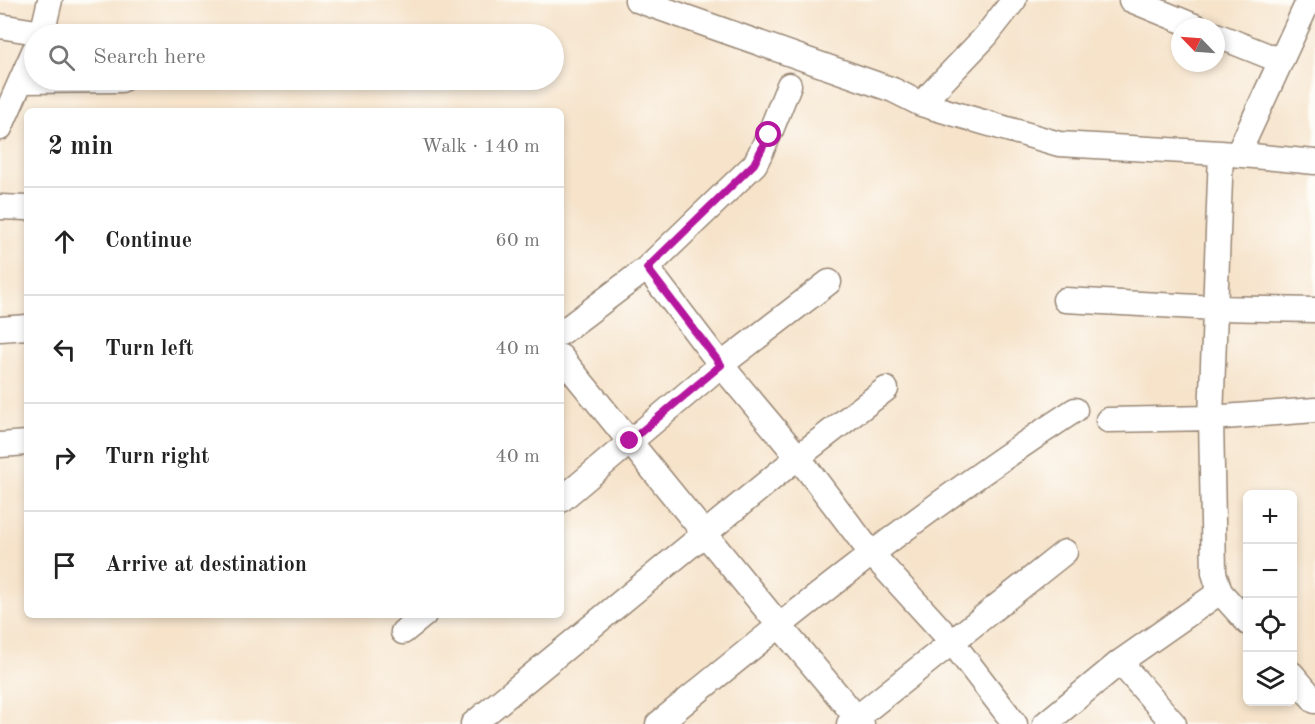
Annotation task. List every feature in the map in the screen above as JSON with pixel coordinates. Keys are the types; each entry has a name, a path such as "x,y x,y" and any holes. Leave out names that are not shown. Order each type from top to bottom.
{"street":[{"path":"44,24 50,0"},
{"path":"637,0 893,90 921,104 1059,144 1230,154 1315,162"},
{"path":"921,104 986,37 1014,0"},
{"path":"1131,0 1175,18"},
{"path":"1243,617 1220,592 1214,573 1211,418 1216,308 1230,154 1281,61 1309,0"},
{"path":"0,26 24,34"},
{"path":"1225,39 1281,61"},
{"path":"0,128 24,76"},
{"path":"564,331 647,268 754,164 769,135 789,85"},
{"path":"0,207 24,208"},
{"path":"647,268 721,365 798,457 871,553 952,642 1015,724"},
{"path":"564,497 721,365 829,282"},
{"path":"1065,300 1216,308 1315,310"},
{"path":"0,329 24,327"},
{"path":"564,361 856,722 1065,552"},
{"path":"473,724 798,457 886,388"},
{"path":"658,724 871,553 1075,410"},
{"path":"1108,420 1211,418 1315,410"},
{"path":"0,445 24,443"},
{"path":"1045,724 1120,662 1220,592"},
{"path":"403,632 420,618"},
{"path":"1120,662 1174,724"},
{"path":"1297,679 1315,701"}],"route":[{"path":"630,441 721,365 647,268 754,164 769,135"}]}
